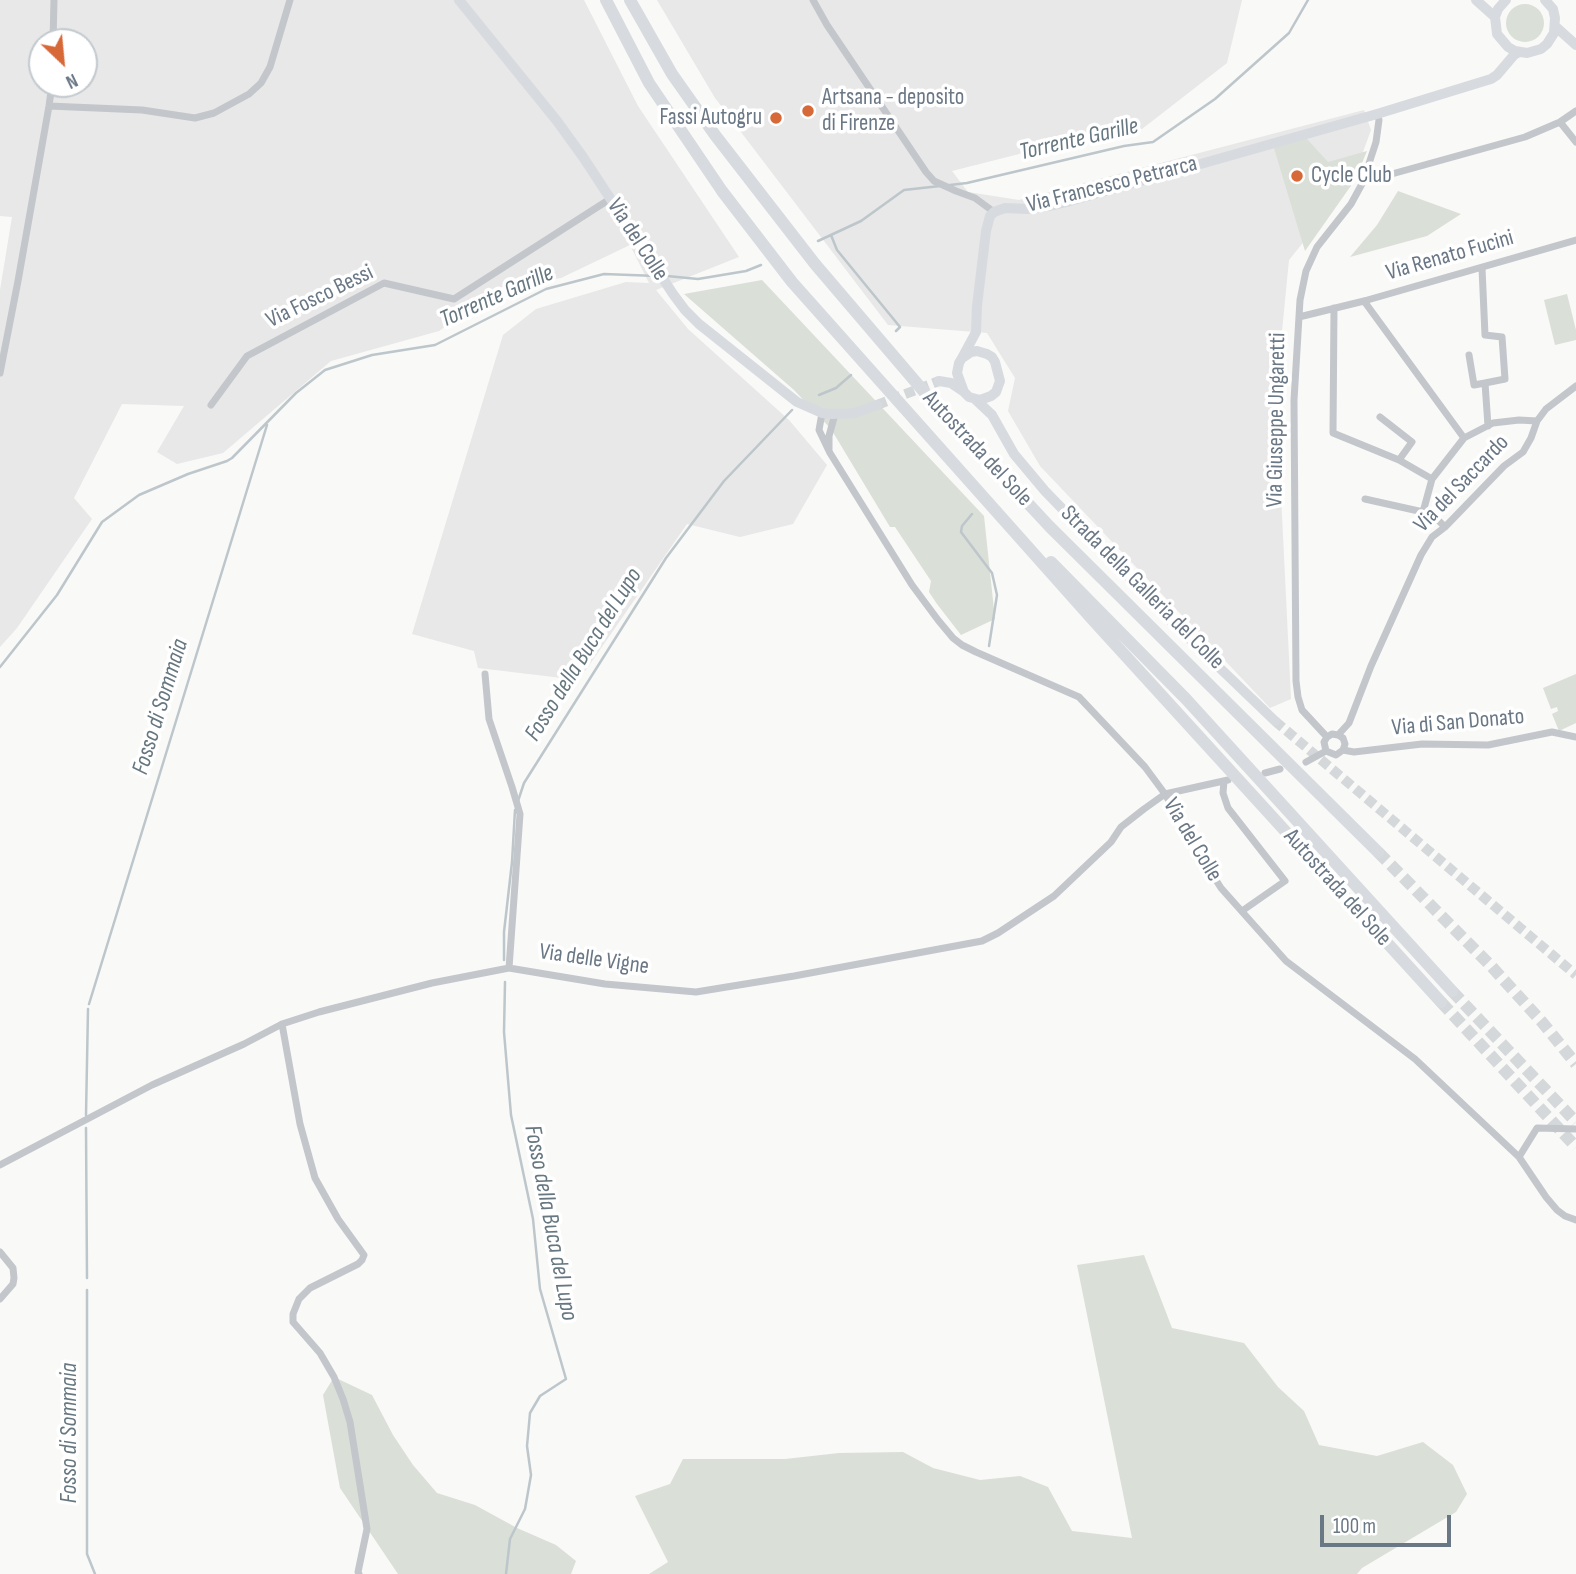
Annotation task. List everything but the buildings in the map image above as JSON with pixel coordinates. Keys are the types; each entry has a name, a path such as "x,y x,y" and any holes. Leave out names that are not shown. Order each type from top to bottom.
{"highway":[{"name":"Autostrada del Sole","path":"606,0 649,83 722,191 792,282 1091,620 1441,1002"},
{"name":"Autostrada del Sole","path":"630,0 673,74 715,135 816,264 926,394 1050,527 1378,852"},
{"name":"Autostrada del Sole","path":"952,463 1186,699 1452,991"}],"main road":[{"name":"Via del Colle","path":"459,0 557,121 685,310 797,402 822,413"},
{"path":"1476,0 1495,17"},
{"path":"1485,0 1505,1 1495,17 1497,34 1504,52 1502,70"},
{"path":"1501,41 1520,52 1534,52 1547,44 1556,27 1555,5 1545,0"},
{"path":"1556,27 1574,44"},
{"path":"1547,44 1574,44"},
{"name":"Via Francesco Petrarca","path":"994,212 1005,208 1027,209 1070,201 1480,83 1492,79 1520,52"},
{"path":"964,392 959,379 960,363 976,332 986,231 990,216 994,212"},
{"path":"976,332 987,354 995,362 999,375 992,415"},
{"path":"987,354 971,352 939,381 951,383 975,399 986,399 996,392"},
{"name":"Strada della Galleria del Colle","path":"975,399 992,415 1014,454 1045,491 1177,627 1275,721"},
{"path":"822,413 855,412 877,405"}],"street":[{"path":"53,28 54,0"},
{"path":"49,107 142,110 195,118 214,113 249,94 261,83 270,67 290,0"},
{"name":"Via Francesco Petrarca","path":"813,0 926,172 934,181 975,198 994,212"},
{"path":"0,373 50,98"},
{"path":"1363,181 1525,137 1560,122 1576,111"},
{"name":"Via Giuseppe Ungaretti","path":"1327,737 1302,710 1297,697 1296,681 1294,400 1300,300 1304,277 1312,256 1351,204 1363,181 1376,142 1377,114"},
{"path":"1560,122 1576,142"},
{"name":"Via Fosco Bessi","path":"211,405 247,356 384,282 454,299 610,199"},
{"name":"Via Renato Fucini","path":"1299,317 1576,240"},
{"path":"1469,355 1474,385 1504,379 1502,337 1485,335 1482,268"},
{"path":"1364,301 1464,438"},
{"path":"1334,308 1333,433 1399,460 1432,479"},
{"path":"1485,383 1488,426"},
{"name":"Via del Saccardo","path":"1338,735 1349,723 1371,666 1421,555 1432,537 1446,527 1504,466 1523,452 1537,421 1546,409 1576,386"},
{"name":"Via del Colle","path":"822,413 819,430 830,453 912,585 953,638 976,652 1079,697 1145,767 1165,794 1222,888 1286,961 1415,1059 1519,1157 1557,1210 1576,1220"},
{"path":"830,453 828,440 835,414"},
{"path":"1380,417 1412,442 1399,460"},
{"path":"1423,512 1432,479 1464,438 1493,424 1519,420 1537,421"},
{"path":"1365,499 1432,514 1446,527"},
{"path":"485,674 489,719 520,814 509,968"},
{"name":"Via di San Donato","path":"1343,750 1354,752 1422,744 1488,745 1552,732 1576,737"},
{"path":"1332,734 1338,735 1344,741 1343,750 1336,755 1329,754 1324,742 1332,734"},
{"path":"1306,762 1326,751"},
{"path":"1265,773 1280,769"},
{"path":"1165,794 1226,781 1223,793 1228,808 1285,881 1242,911"},
{"name":"Via delle Vigne","path":"0,1165 152,1086 282,1024 432,983 509,968 606,984 696,992 982,941 1054,896 1111,842 1121,827 1165,794"},
{"path":"282,1024 300,1124 315,1178 338,1219 363,1255 358,1264 310,1287 299,1299 293,1314 293,1322 320,1353 334,1377 350,1422 367,1529 359,1574"},
{"path":"1519,1157 1537,1128 1576,1129"},
{"path":"0,1251 13,1268 14,1278 13,1284 0,1299"}],"shaded area":[{"path":"0,0 584,0 638,106 739,257 656,290 688,329 789,420 827,465 793,524 740,537 687,524 579,680 478,668 474,651 412,634 503,335 536,309 626,282 649,283 630,245 561,278 502,287 439,331 331,361 223,453 177,464 157,452 184,406 122,404 74,498 92,519 17,628 0,647 0,290 12,217 0,216"},
{"path":"657,0 1242,0 1227,63 1142,129 1102,133 952,171 968,192 1019,200 1364,110 1371,130 1352,182 1289,260 1282,331 1281,495 1291,699 1270,708 1040,466 1008,411 1015,378 987,333 888,325 715,98"},
{"path":"1525,4 1538,10 1544,23 1538,36 1525,42 1512,36 1506,23 1512,10"},
{"path":"1306,138 1328,162 1367,151 1355,180 1305,251 1274,148"},
{"path":"1398,191 1461,214 1427,236 1350,257 1377,225"},
{"path":"762,280 984,516 995,619 961,635 929,592 931,581 895,527 890,527 831,429 794,390 684,294"},
{"path":"1567,294 1576,340 1555,345 1544,300"},
{"path":"1576,674 1576,723 1559,731 1552,714 1558,711 1557,707 1551,709 1543,688"},
{"path":"1144,1255 1172,1328 1244,1343 1278,1387 1304,1411 1319,1445 1377,1456 1423,1442 1453,1465 1467,1494 1456,1512 1362,1568 1357,1574 649,1574 668,1562 635,1496 670,1484 683,1459 785,1459 839,1453 903,1452 933,1468 980,1480 1020,1476 1048,1487 1072,1531 1132,1538 1077,1265"},
{"path":"334,1377 372,1395 393,1435 413,1465 437,1493 475,1505 556,1545 576,1561 571,1574 398,1574 340,1488 323,1395"}],"waterway":[{"name":"Torrente Garille","path":"950,185 1153,142 1215,99 1289,33 1308,0"},
{"name":"Torrente Garille","path":"818,241 861,221 904,190 940,186"},
{"name":"Fosso della Buca del Lupo","path":"831,235 837,250 900,327 896,331"},
{"name":"Torrente Garille","path":"667,276 698,279 746,271 761,265"},
{"name":"Torrente Garille","path":"0,667 57,595 102,522 139,495 232,458 296,393 325,370 372,355 435,345 546,289 604,274 657,276"},
{"name":"Fosso della Buca del Lupo","path":"819,395 836,388 851,375"},
{"name":"Fosso della Buca del Lupo","path":"518,801 524,783 666,558 724,481 792,410"},
{"name":"Fosso di Sommaia","path":"89,1004 267,425"},
{"path":"972,514 962,526 961,532 992,573 997,595 989,646"},
{"name":"Fosso della Buca del Lupo","path":"504,960 515,810"},
{"name":"Fosso della Buca del Lupo","path":"505,982 504,1032 511,1115 533,1219 540,1289 566,1379 540,1396 530,1413 527,1446 531,1475 525,1509 510,1539 506,1574"},
{"name":"Fosso di Sommaia","path":"86,1115 88,1009"},
{"name":"Fosso di Sommaia","path":"86,1128 87,1278"},
{"name":"Fosso di Sommaia","path":"87,1290 87,1554 95,1574"}],"tunnel":[{"path":"877,405 939,381"},
{"path":"1275,721 1576,975"},
{"path":"1378,852 1492,967 1576,1064"},
{"path":"1452,991 1576,1122"},
{"path":"1441,1002 1576,1147"}],"place":[{"name":"Artsana - deposito di Firenze","path":"808,111"},
{"name":"Fassi Autogru","path":"776,118"},
{"name":"Cycle Club","path":"1297,176"}]}
